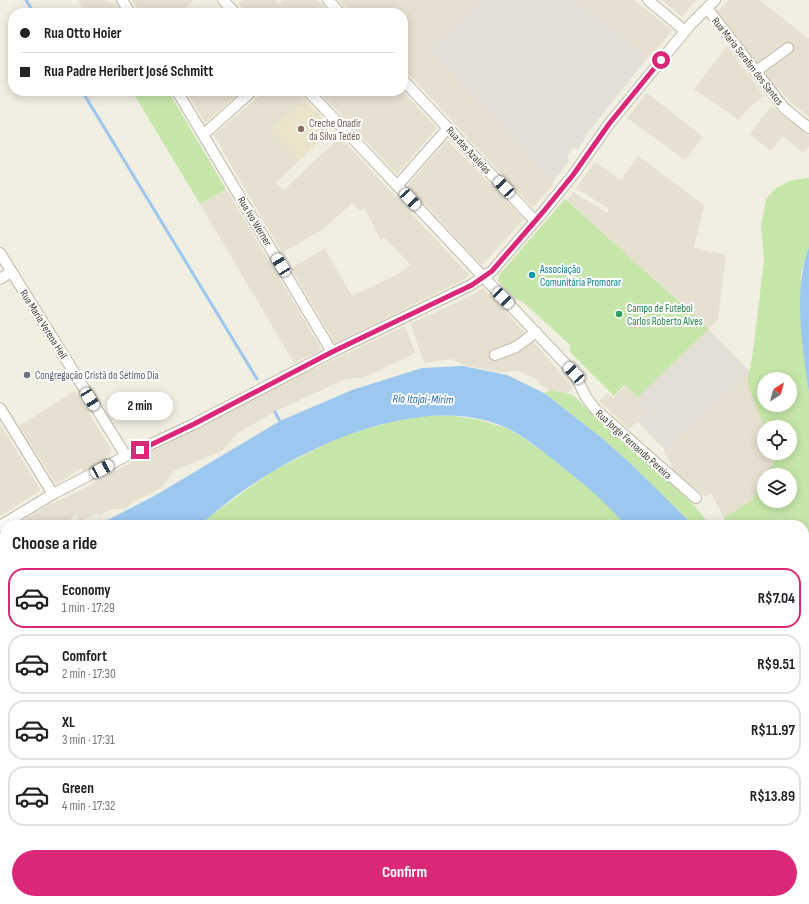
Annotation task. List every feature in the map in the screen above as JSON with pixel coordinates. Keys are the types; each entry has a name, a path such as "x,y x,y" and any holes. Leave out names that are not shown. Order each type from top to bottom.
{"street":[{"path":"328,0 335,8"},
{"path":"648,0 686,31"},
{"path":"10,520 53,494 126,456 194,424 332,352 421,311 472,285 492,271 536,221 573,175 609,124 686,31 715,0"},
{"name":"Rua Maria Serafim dos Santos","path":"707,8 784,108 809,128"},
{"path":"755,72 788,48"},
{"name":"Rua das Azaleias","path":"408,85 536,221"},
{"name":"Rua Ivo Werner","path":"180,96 332,352"},
{"path":"203,135 246,96"},
{"name":"Rua Jorge Fernando Pereira","path":"313,96 574,373 586,397 595,410 696,498"},
{"path":"397,186 448,128"},
{"name":"Rua Maria Verena Heil","path":"0,253 126,456"},
{"path":"0,279 12,272"},
{"path":"495,355 516,347 536,332"},
{"path":"0,408 53,494"}],"shaded area":[{"path":"78,0 104,0 116,5 118,8 83,8"},
{"path":"132,0 194,0 185,8 137,8"},
{"path":"241,0 275,0 279,4 282,0 317,0 325,8 242,8 239,4"},
{"path":"339,0 478,0 428,49 554,184 534,206 532,207 408,73 408,8 346,8"},
{"path":"478,0 577,0 649,56 585,136 586,138 578,149 573,148 567,156 569,161 552,183 428,49"},
{"path":"577,0 634,0 672,30 651,57"},
{"path":"662,0 696,0 682,17"},
{"path":"730,0 759,0 809,39 809,117 790,102 779,88 776,89 762,71 793,49 788,43 782,45 756,64 717,12"},
{"path":"727,46 764,96 751,106 739,120 694,89"},
{"path":"647,93 703,137 685,160 627,118"},
{"path":"189,96 235,96 205,123"},
{"path":"259,96 302,96 305,99 271,130 300,160 276,183 284,190 340,137 469,275 467,278 335,343 291,268 325,249 352,296 398,274 411,265 385,238 380,239 365,208 360,211 352,203 325,228 282,253 214,135"},
{"path":"323,96 407,96 437,128 397,174"},
{"name":"Creche Onadir da Silva Tedéo","path":"305,99 332,129 300,160 270,130"},
{"path":"771,106 809,136 809,146 804,153 783,136 771,151 750,134"},
{"path":"447,140 524,219 482,265 407,186"},
{"path":"638,156 704,205 694,248 726,255 718,319 709,329 567,201 573,192 607,213 609,209 576,188 595,162 621,180"},
{"path":"226,189 322,350 294,363 200,204"},
{"path":"483,288 527,335 514,345 492,354 493,359 498,359 531,339 573,388 566,394 549,390 540,385 536,379 518,371 501,372 467,366 451,359 425,363 410,324 469,297"},
{"path":"405,326 415,353 365,377 346,379 276,411 239,432 223,450 174,471 161,488 134,501 126,508 109,510 101,515 94,514 82,520 79,520 76,514 70,520 24,520 47,506 81,490 311,368 314,369"},
{"path":"709,329 751,373 666,451 637,421 646,413 636,401 638,397"},
{"path":"751,373 757,376 757,412 770,412 776,420 757,420 757,460 797,460 797,457 806,471 797,473 797,468 757,468 757,499 724,518 711,493 705,496 670,469 673,467 664,452"},
{"path":"625,386 638,397 636,401 646,413 629,429 599,401 607,393 613,398"},
{"path":"75,391 111,449 111,453 105,457 107,460 99,465 97,463 84,471 81,468 56,484 19,426"},
{"path":"0,424 40,491 0,516"}],"green space":[{"path":"135,96 171,96 226,189 200,204"},
{"path":"809,178 809,247 801,273 801,323 809,392 809,520 725,520 724,518 752,500 757,490 757,508 797,508 797,468 770,468 777,460 797,460 797,420 762,420 759,412 797,412 797,372 757,372 757,408 747,382 753,352 764,260 761,226 766,199 776,188 792,180"},
{"name":"Campo de Futebol Carlos Roberto Alves","path":"565,199 709,329 638,397 624,385 614,396 570,352 570,345 522,301 517,300 498,281 499,275"},
{"path":"550,390 573,395 605,426 654,467 693,504 706,520 688,520 602,438 544,393"},
{"path":"421,416 453,416 480,420 509,429 541,450 601,497 621,520 206,520 271,472 342,436 391,422"}],"water":[{"path":"809,247 809,392 800,319 800,300 801,281"},
{"name":"Rio Itajaí-Mirim","path":"463,366 507,375 544,393 602,438 688,520 621,520 587,487 543,451 509,429 472,418 431,416 389,423 346,436 304,455 264,477 230,501 207,520 108,520 156,495 280,421 352,390 422,368"}],"waterway":[{"path":"26,0 31,8"},
{"path":"85,96 257,379"},
{"path":"275,412 282,425"}],"place":[{"name":"Creche Onadir da Silva Tedéo","path":"301,129"},
{"name":"Associação Comunitária Promorar","path":"532,275"},
{"name":"Campo de Futebol Carlos Roberto Alves","path":"619,314"},
{"name":"Congregação Cristã do Sétimo Dia","path":"27,375"}],"route":[{"path":"140,450 194,424 332,352 421,311 472,285 492,271 562,190 609,124 661,60"}]}
